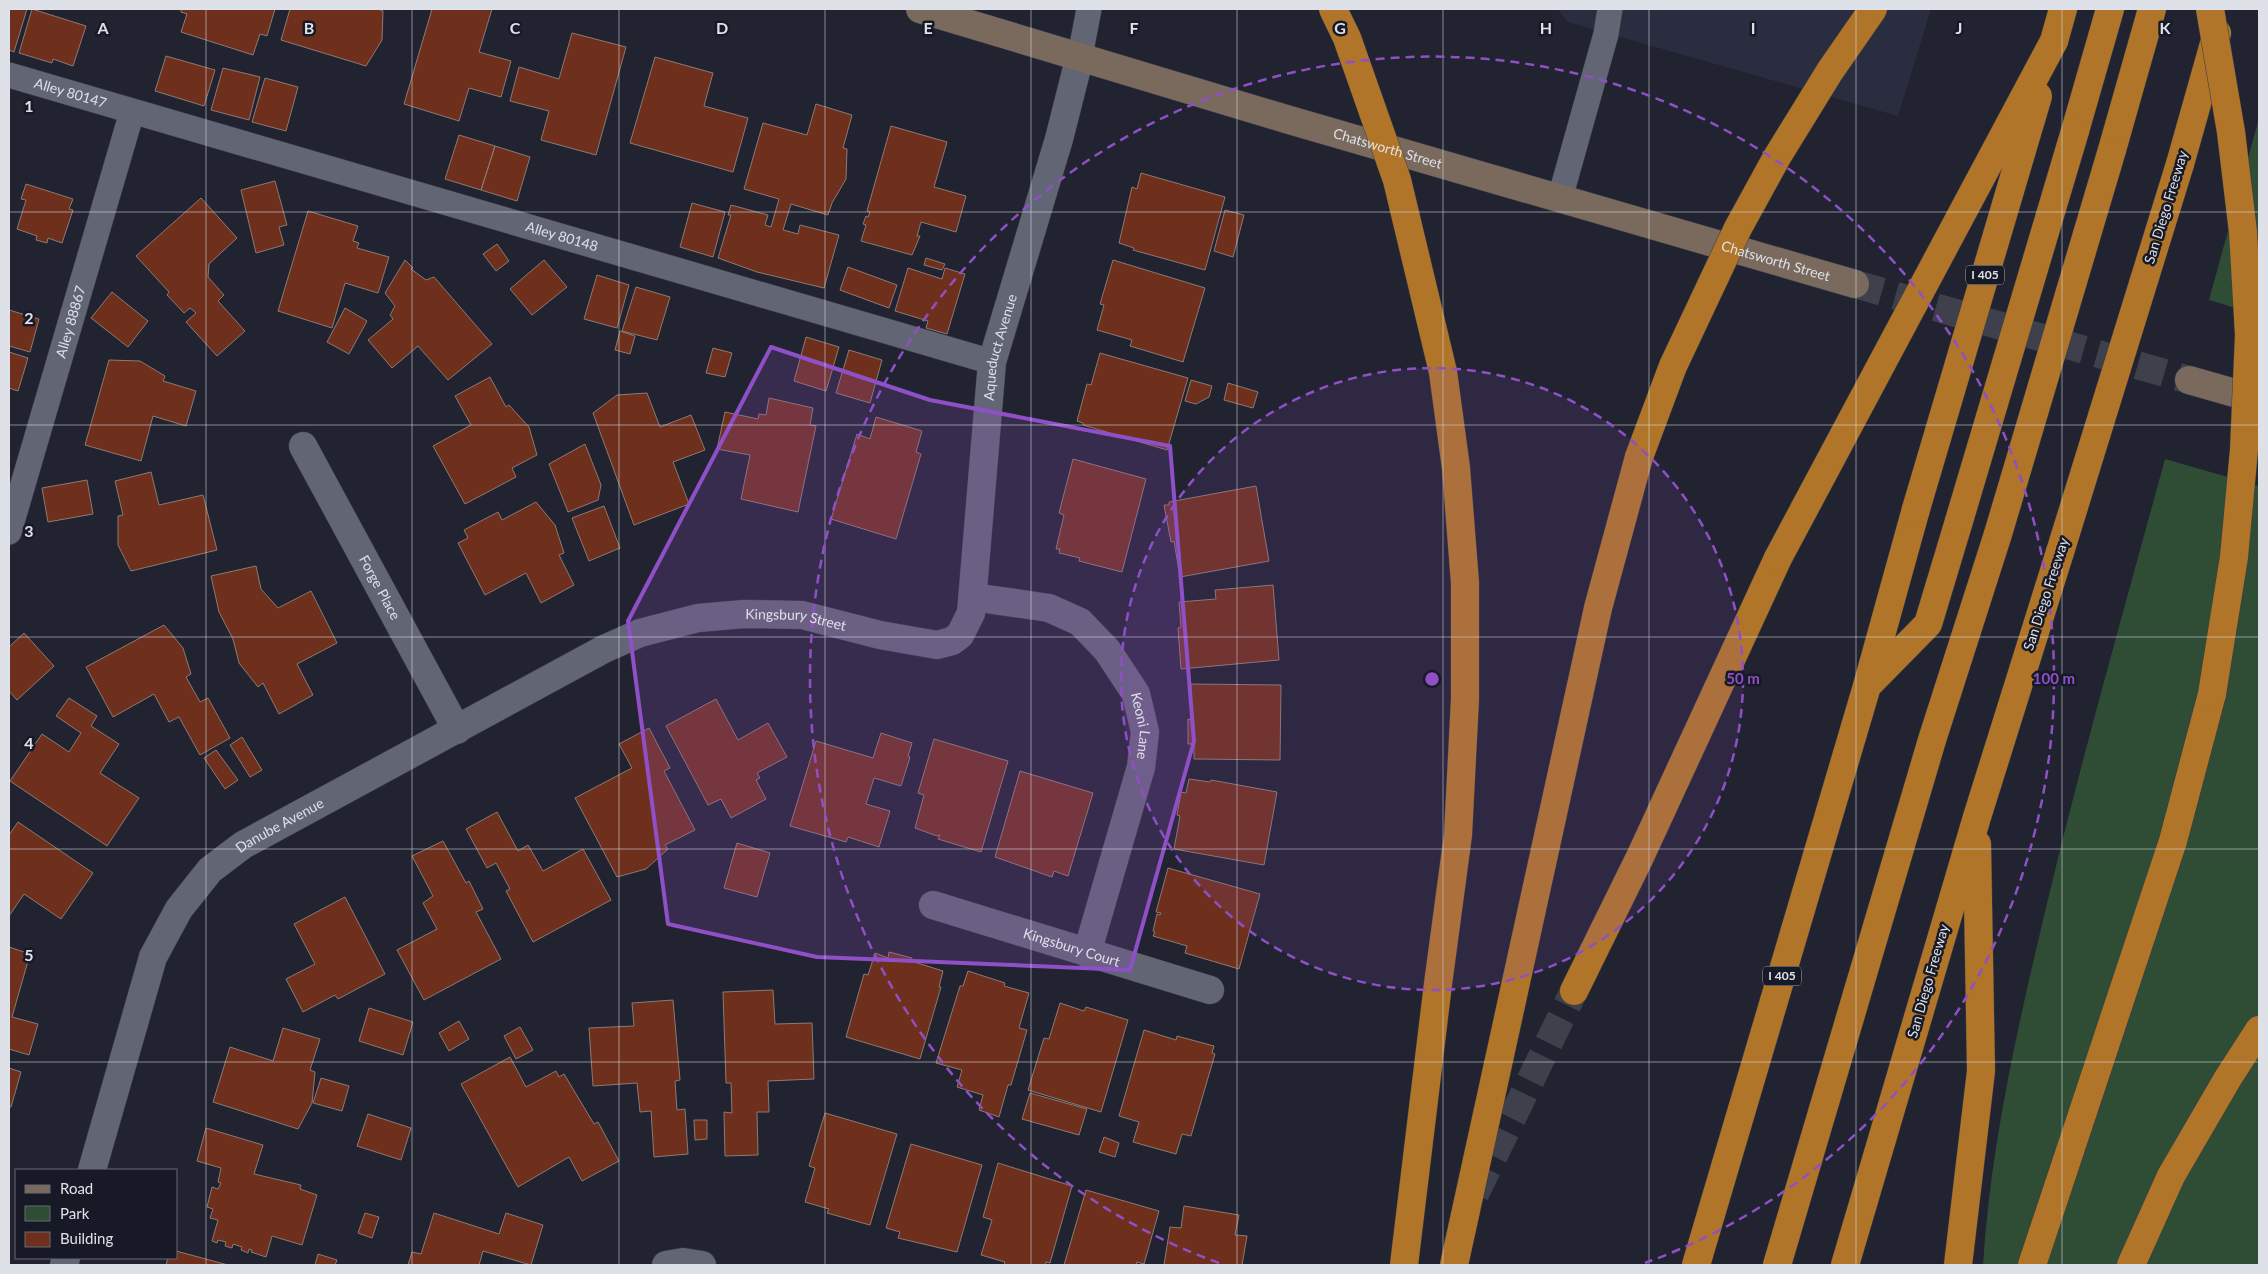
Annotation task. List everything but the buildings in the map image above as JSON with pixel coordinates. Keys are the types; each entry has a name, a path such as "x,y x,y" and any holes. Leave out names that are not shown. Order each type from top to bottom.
{"highway":[{"path":"1334,9 1347,38 1397,180 1443,372 1456,468 1464,583 1465,699 1458,835 1404,1265"},
{"path":"1454,1265 1598,608 1639,457 1673,366 1738,228 1777,157 1830,70 1873,9"},
{"name":"I 405","path":"1696,1265 1867,686 1916,509 2063,9"},
{"path":"1867,686 1928,624 2110,9"},
{"path":"1777,1265 1932,740 1998,534 2152,9"},
{"path":"2032,1265 2173,841 2212,694 2234,557 2244,450 2249,335 2243,232 2231,132 2210,9"},
{"name":"San Diego Freeway","path":"1844,1265 1977,817 2180,164 2223,9"},
{"path":"1574,991 1644,848 1778,558 2054,41"},
{"path":"1958,1265 1981,1071 1977,817"},
{"path":"2131,1265 2171,1176 2228,1078 2259,1030"}],"main road":[{"name":"Chatsworth Street","path":"920,9 1286,119 1855,284"},
{"path":"2189,380 2259,400"}],"street":[{"name":"Aqueduct Avenue","path":"952,641 960,635 969,621 973,597 992,362 1060,133 1080,56"},
{"name":"Forge Place","path":"303,446 457,730"},
{"name":"Keoni Lane","path":"973,597 1049,608 1080,622 1107,650 1136,694 1145,732 1141,767 1088,952"},
{"name":"Kingsbury Street","path":"640,634 698,618 744,614 802,614 921,643 937,645 952,641"},
{"name":"Danube Avenue","path":"92,1169 153,957 179,909 210,870 243,845 604,650 640,634"},
{"name":"Kingsbury Court","path":"933,905 1210,990"},
{"path":"666,1265 683,1262 702,1265"}],"lane":[{"path":"1080,56 1089,9"},
{"path":"1560,198 1606,34 1610,9"},
{"name":"Alley 80147","path":"9,75 132,112"},
{"name":"Alley 80148","path":"132,112 992,362"},
{"name":"Alley 88867","path":"9,532 132,112"}],"highlighted area":[{"path":"771,347 930,400 1170,446 1194,741 1130,970 817,957 668,924 628,621"}],"shaded area":[{"path":"1557,9 1931,9 1898,116 1568,22"}],"green space":[{"path":"2259,118 2259,315 2209,300"},
{"path":"2165,459 2259,486 2259,1265 1983,1265 1986,1223 1997,1140 2030,974 2084,755"}],"tunnel":[{"path":"1855,284 2189,380"},
{"path":"1475,1194 1574,991"}]}
